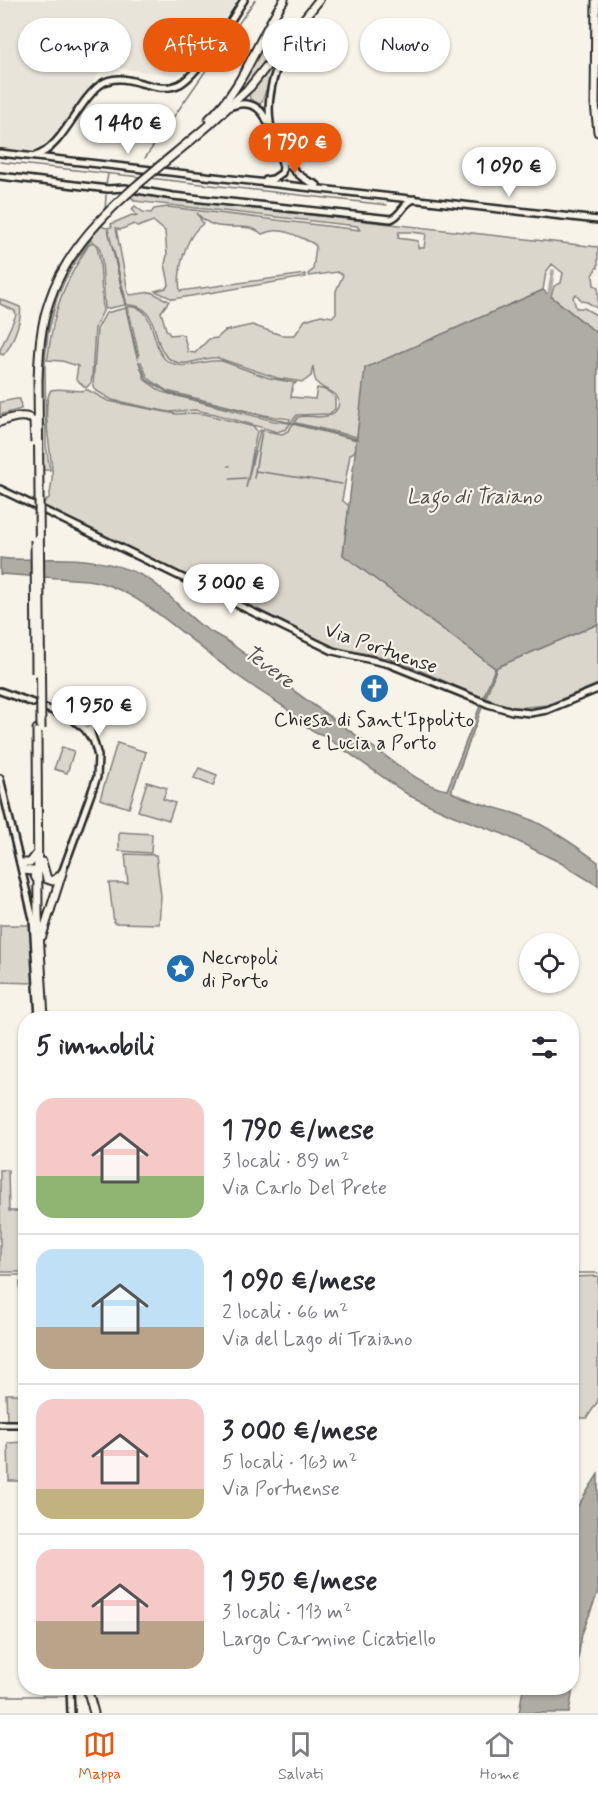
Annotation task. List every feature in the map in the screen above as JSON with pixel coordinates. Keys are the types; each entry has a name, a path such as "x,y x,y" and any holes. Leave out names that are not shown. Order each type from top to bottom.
{"main road":[{"path":"44,1011 38,889 37,422 41,334 49,301 67,262 82,240 108,212 209,122 230,96 284,0"},
{"path":"306,18 319,0"},
{"path":"596,0 595,104 598,132"},
{"path":"37,422 34,412 34,364 38,331 45,299 67,254 78,238 106,208 209,122 226,111 262,72"},
{"path":"0,422 34,412"},
{"path":"0,417 22,415 37,422"},
{"path":"39,729 42,979"},
{"path":"22,867 33,862 38,844"},
{"path":"42,862 45,877 48,880 57,879 62,873"},
{"path":"22,867 33,871 36,875 38,889"},
{"path":"42,936 62,873"},
{"path":"89,1695 94,1713"}],"street":[{"path":"29,156 40,155 46,150 93,91 106,81 123,79 164,88 186,80 244,0"},
{"path":"276,72 268,106 272,136 293,170 311,183 333,189"},
{"path":"226,111 238,104 250,104 259,109 266,120 272,142 281,159 282,173"},
{"path":"0,153 598,220"},
{"path":"254,181 273,178 287,169 293,170"},
{"path":"0,176 392,219 399,215 408,202 416,199"},
{"path":"393,196 399,201 402,210"},
{"name":"Via Portuense","path":"0,489 333,651 389,664 479,701 521,713 542,711 598,689"},
{"path":"0,691 33,703"},
{"path":"45,708 89,727 98,764 97,777 62,873"},
{"path":"0,778 35,931 39,1011"},
{"path":"0,1424 18,1424"},
{"path":"70,1695 71,1713"}],"shaded area":[{"path":"0,0 237,0 225,18 143,18 143,71 131,70 131,18 18,18 18,72 100,72 52,141 30,154 0,151"},
{"path":"262,49 262,66 239,95 237,93"},
{"path":"148,72 182,72 178,76"},
{"path":"268,72 272,72 262,102 259,104 250,99 249,93"},
{"path":"136,192 165,199 598,247 598,268 593,275 594,285 598,287 598,309 582,301 576,294 573,297 576,308 584,308 598,316 598,334 551,296 554,286 561,283 563,273 552,264 546,272 543,290 366,368 357,437 296,423 296,425 357,440 356,450 350,455 342,500 349,506 343,555 495,668 598,624 598,684 547,705 516,708 496,704 394,659 336,648 224,596 219,580 215,582 218,593 43,507 43,503 49,498 52,480 47,428 47,406 51,390 88,390 108,401 176,414 205,414 254,427 257,431 246,488 260,430 282,434 288,431 298,417 327,416 334,413 338,407 339,402 336,395 316,382 313,366 311,376 303,382 277,378 218,358 189,363 171,360 164,354 146,311 127,305 113,248 125,305 105,309 99,246 91,240 65,280 57,298 48,334 45,359 46,445 50,470 43,470 42,390 46,338 51,312 59,287 71,262 99,225 106,228 112,227 111,224 132,215 137,216 132,209 135,206 143,212 151,213 154,209 168,207 360,230 357,226 134,201 130,197","holes":["197,213 213,225 247,227 262,234 283,231 313,243 316,246 313,270 308,274 309,276 337,272 343,275 336,291 336,313 332,317 321,315 305,320 295,335 281,335 252,325 225,331 217,338 209,339 195,353 188,352 184,336 170,335 166,329 161,312 169,301 151,292 130,295 128,292 116,228 120,230 134,224 138,227 153,221 165,231 167,255 165,264 169,284 166,288 155,291 173,299 306,277 305,274 180,291 181,264 187,245 203,224","399,232 426,234 424,248 418,248 418,241 398,238"]},
{"path":"93,242 97,246 100,262 103,311 95,327 92,377 91,383 86,388 76,379 78,366 62,361 47,360 60,298 79,261"},
{"path":"0,299 20,307 16,332 3,355 0,354 0,350 16,315 15,311 0,304"},
{"path":"128,307 144,312 149,319 161,354 173,364 187,365 222,361 269,378 296,383 293,385 291,397 315,399 317,388 323,389 335,398 335,409 329,414 297,415 286,429 277,432 195,410 169,412 112,400 95,390 93,386 97,329 106,313 126,308 136,354 139,356","holes":["139,362 148,378 167,391 264,415 290,419 289,423 162,392 145,380"]},
{"path":"20,399 21,409 0,415 0,402"},
{"path":"117,743 146,752 129,808 100,799"},
{"path":"62,747 74,751 67,773 54,769"},
{"path":"199,768 217,775 213,786 194,778"},
{"path":"147,782 167,788 163,799 175,803 169,820 138,811"},
{"path":"119,832 152,834 151,853 119,851"},
{"path":"125,854 156,855 161,896 159,924 114,923 109,883 128,883"},
{"path":"0,925 31,925 34,983 0,982"},
{"path":"0,1170 8,1170 9,1211 18,1211 18,1272 0,1272"},
{"path":"598,1276 598,1401 587,1418 579,1418 579,1277"},
{"path":"6,1394 18,1394 18,1420 7,1420"},
{"path":"18,1442 18,1481 9,1481 8,1443"}],"water":[{"name":"Lago di Traiano","path":"543,290 598,334 598,624 497,667 452,792 527,818 564,838 598,862 598,886 561,863 503,834 454,816 410,796 323,735 304,725 287,709 214,658 162,616 125,593 106,584 87,580 0,574 0,558 93,561 119,566 143,576 158,586 203,627 232,644 399,766 428,784 447,790 495,668 343,555 365,368"},
{"path":"598,1474 598,1592 582,1634 579,1652 579,1504"},
{"path":"522,1695 572,1695 569,1713 519,1713"}],"waterway":[{"path":"145,158 255,0"},
{"path":"0,162 141,177"},
{"path":"106,185 108,174"},
{"path":"149,178 387,205"},
{"path":"105,211 106,195"},
{"path":"108,229 138,359"},
{"path":"549,295 553,271"},
{"path":"139,362 147,380 169,393 357,439"},
{"path":"254,478 262,431"},
{"path":"255,471 342,484"},
{"path":"230,479 246,478"},
{"path":"579,1273 598,1273"},
{"path":"0,1275 18,1275"},
{"path":"0,1696 68,1696"}],"place":[{"name":"Chiesa di Sant'Ippolito e Lucia a Porto","path":"374,689"},
{"name":"Necropoli di Porto","path":"181,969"}],"water label":[{"name":"Tevere","path":"269,667"}]}
